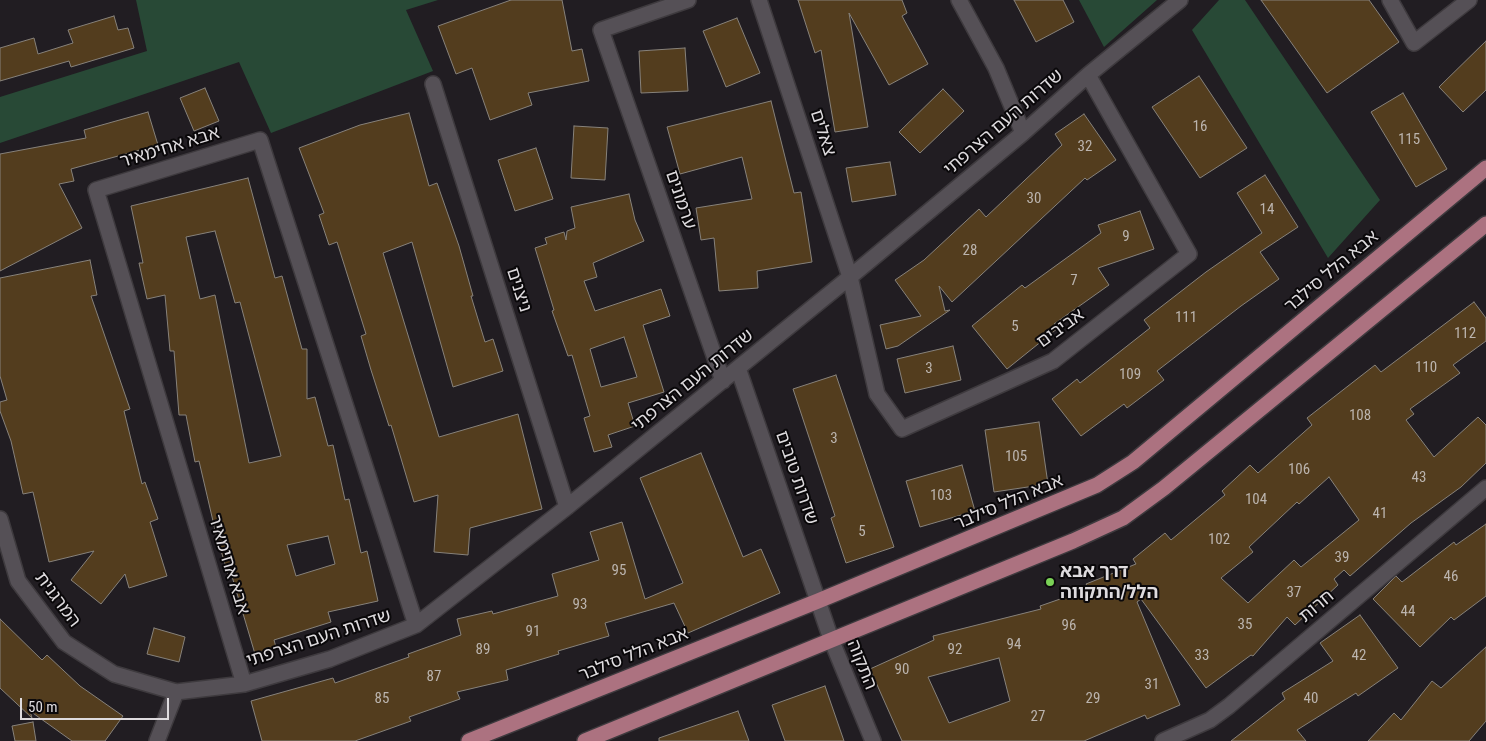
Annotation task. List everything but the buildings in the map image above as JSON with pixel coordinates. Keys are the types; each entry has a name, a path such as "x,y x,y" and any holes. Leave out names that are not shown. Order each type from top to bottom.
{"main road":[{"name":"אבא הלל סילבר","path":"469,741 818,601 1097,486 1133,462 1486,168"},
{"path":"584,741 1074,541 1123,518 1164,488 1486,224"}],"street":[{"name":"ערמונים","path":"688,0 601,30 723,381"},
{"name":"צאלים","path":"759,0 850,277"},
{"path":"959,0 996,68 1023,133"},
{"name":"שדרות העם הצרפתי","path":"176,692 244,684 330,659 416,626 567,507 850,277 1023,133 1088,75 1180,0"},
{"path":"1390,0 1414,43 1469,0"},
{"name":"אביבים","path":"850,277 877,394 902,429 1053,361 1189,254 1088,75"},
{"name":"ניצנים","path":"433,84 567,507"},
{"name":"אבא אחימאיר","path":"244,684 96,190 260,140 416,626"},
{"name":"שדרות טובים","path":"738,368 818,601"},
{"name":"חרות","path":"1163,741 1210,720 1229,706 1486,488"},
{"name":"המרגנית","path":"0,519 18,581 64,642 114,674 176,692"},
{"name":"התקוה","path":"818,601 831,639 873,741"},
{"path":"157,741 176,692"}],"green space":[{"path":"136,0 438,0 406,10 433,71 271,133 239,62 0,143 0,97 147,51"},
{"path":"1079,0 1157,0 1104,47"},
{"path":"1219,0 1245,0 1380,200 1328,258 1192,30"}],"place":[{"name":"דרך אבא הלל/התקווה","path":"1050,582"}]}
